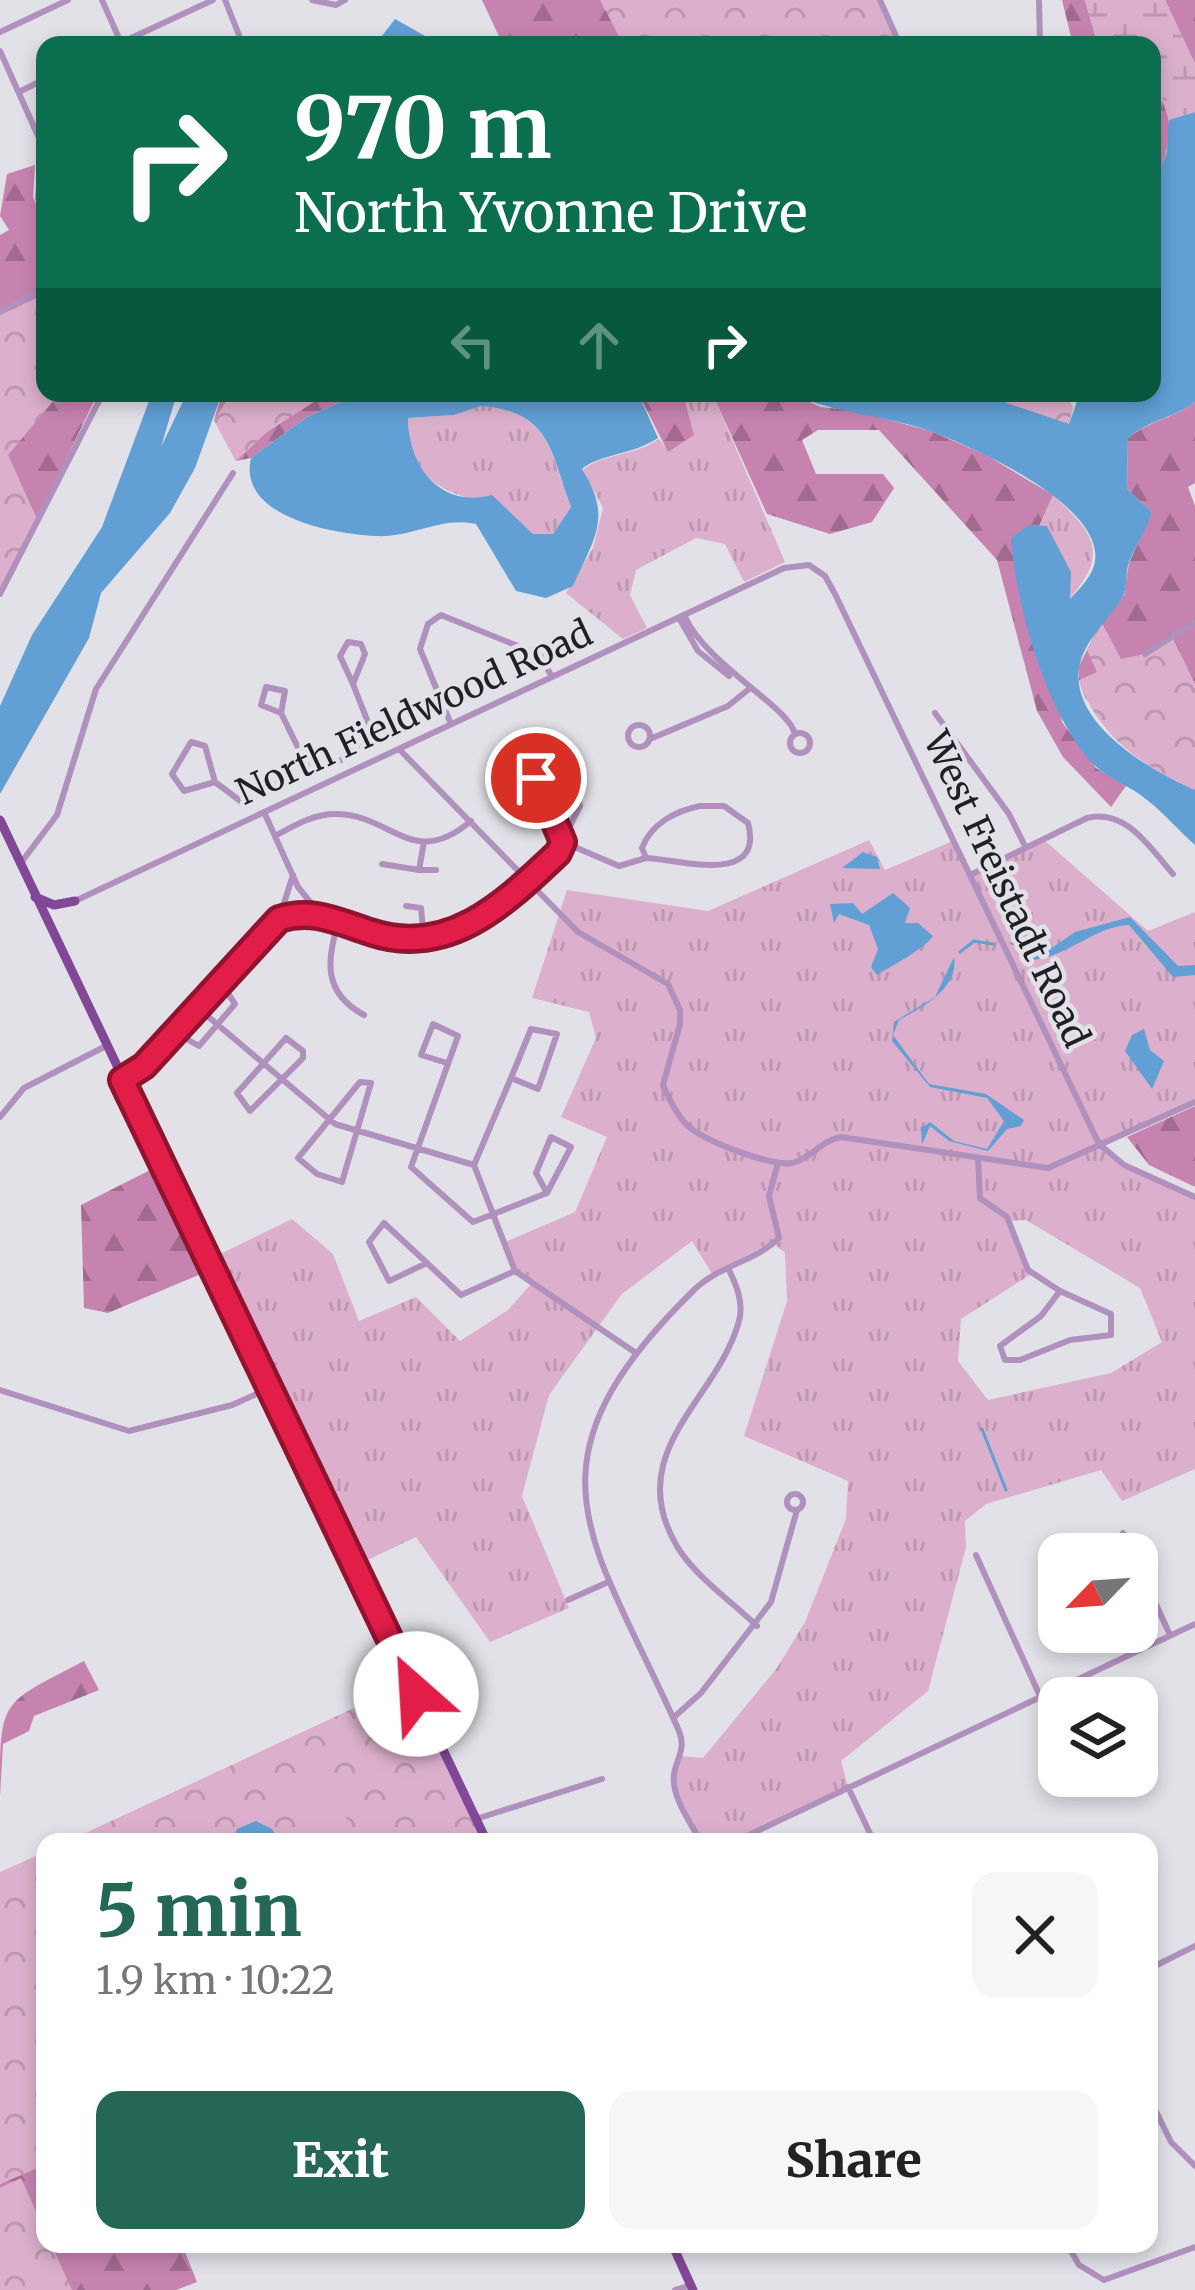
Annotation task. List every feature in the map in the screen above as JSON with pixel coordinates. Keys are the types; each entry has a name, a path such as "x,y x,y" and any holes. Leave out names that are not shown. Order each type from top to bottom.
{"main road":[{"path":"0,820 483,1833"},
{"path":"35,897 54,905 75,901"},
{"path":"676,2253 692,2287"}],"street":[{"path":"0,32 68,0"},
{"path":"102,0 117,36"},
{"path":"137,36 212,0"},
{"path":"225,0 239,36"},
{"path":"313,0 336,5 345,0"},
{"path":"880,0 896,36"},
{"path":"1039,0 1040,36"},
{"path":"0,51 36,129"},
{"path":"20,92 36,84"},
{"path":"0,311 36,294"},
{"path":"0,594 98,402"},
{"path":"20,864 58,815 96,689 233,473"},
{"name":"North Fieldwood Road","path":"44,916 784,568 809,565"},
{"name":"West Freistadt Road","path":"809,565 825,576 835,594 1099,1144"},
{"path":"452,724 420,649 428,624 441,615 540,656 553,677"},
{"path":"682,617 708,658 787,717 795,734"},
{"path":"1145,654 1195,622"},
{"path":"215,782 184,791 178,787 172,774 183,748 191,742 205,746 215,782 243,803 270,787 310,775 367,740 369,719 340,656 348,642 361,644 365,654 353,684"},
{"path":"280,713 261,705 266,687 284,691 280,713 315,787"},
{"path":"650,739 728,706 749,689"},
{"path":"935,712 1009,814 1026,848"},
{"path":"399,749 583,936 658,976 676,996 680,1024 663,1084 689,1128 778,1163 797,1162 824,1142 841,1137 1048,1168 1195,1102"},
{"path":"279,919 319,914 398,939 462,930 484,918 563,842 580,806 572,778 563,769 550,767 536,778 537,787 563,842 619,866 646,858 720,868 733,863 747,848 748,824 724,806 686,809 650,832 642,848 646,858"},
{"path":"264,812 293,875 319,914"},
{"path":"275,836 310,818 337,814 424,842 448,837 471,821"},
{"path":"970,875 1087,818 1114,816 1173,874"},
{"path":"419,870 424,842"},
{"path":"382,864 436,870"},
{"path":"122,1080 137,1072 279,919 293,875"},
{"path":"406,906 422,908 424,938"},
{"path":"339,921 328,953 331,980 351,1007 364,1015"},
{"path":"176,1032 196,1046 218,1024 237,1000 221,983"},
{"path":"198,1008 327,1117 356,1132 474,1165"},
{"path":"447,1063 421,1055 433,1024 458,1036 410,1167 473,1222 548,1193 571,1147 551,1137 536,1173 548,1193"},
{"path":"511,1078 538,1089 557,1034 531,1029 474,1165 515,1271 636,1353"},
{"path":"290,1038 304,1054 254,1111 237,1093 262,1064 290,1038"},
{"path":"0,1117 24,1088 106,1046"},
{"path":"360,1082 371,1083 342,1182 317,1174 298,1158 327,1117 360,1082"},
{"path":"1099,1144 1124,1165 1195,1197"},
{"path":"978,1158 980,1198 1007,1217 1028,1270 1060,1291 1111,1313 1112,1335 1070,1340 1020,1360 1005,1360 1000,1346 1005,1339 1042,1316 1060,1291"},
{"path":"697,1833 674,1787 684,1749 589,1538 586,1473 602,1412 636,1353 695,1288 779,1238 769,1196 778,1163"},
{"path":"427,1263 388,1281 369,1242 384,1223 427,1263 461,1295 515,1271"},
{"path":"728,1268 740,1298 739,1322 669,1442 663,1508 692,1567 757,1626"},
{"path":"0,1390 129,1431 232,1405 270,1388"},
{"path":"673,1719 757,1626 777,1588 796,1510"},
{"path":"976,1555 1038,1690"},
{"path":"568,1600 606,1583"},
{"path":"1158,1609 1170,1636"},
{"path":"1078,1677 1195,1624"},
{"path":"753,1833 1038,1695"},
{"path":"476,1819 602,1779"},
{"path":"848,1787 870,1833"},
{"path":"1158,1964 1195,1946"},
{"path":"1158,2115 1171,2142 1195,2166"},
{"path":"1072,2253 1078,2265 1104,2280 1195,2247"},
{"path":"675,2290 692,2287"}],"green space":[{"path":"482,0 878,0 894,36 499,36"},
{"path":"600,0 878,0 894,36 619,36"},
{"path":"1062,0 1085,0 1095,36 1071,36"},
{"path":"1085,0 1165,0 1195,64 1195,112 1169,120 1161,97 1161,36 1095,36"},
{"path":"1165,0 1195,0 1195,64"},
{"path":"1161,100 1169,126 1161,169"},
{"path":"35,165 36,402 94,402 37,519 0,451 0,235 9,230 0,216 7,174"},
{"path":"36,298 36,402 52,402 8,455 37,519 0,588 0,315"},
{"path":"1195,401 1195,483 1188,487 1195,506 1195,790 1085,698 1079,666 1099,626 1124,595 1129,563 1152,512 1127,489 1128,438"},
{"path":"219,402 341,402 307,417 251,458 236,461 214,420"},
{"path":"226,402 314,402 267,432 236,461 214,420"},
{"path":"643,402 685,402 694,435 668,452"},
{"path":"683,402 716,402 785,562 744,582 725,544 696,538 636,570 630,595 647,628 623,639 566,593 593,548 603,508 583,470 659,439 669,452"},
{"path":"716,402 810,402 931,431 986,455 1053,495 1039,526 1029,525 1062,722 1096,768 1126,786 1111,807 1063,757 1037,711 997,560 879,430 818,430 802,440 816,474 883,474 894,488 872,522 830,534 767,514"},
{"path":"1004,402 1070,402 1069,425"},
{"path":"481,406 522,416 544,438 571,507 553,534 533,534 515,518 436,484 422,470 412,449 408,418 454,415"},
{"path":"1053,495 1092,544 1090,568 1069,599 1066,564 1047,527 1039,526"},
{"path":"1102,623 1121,659 1145,654 1171,634 1195,684 1195,790 1140,760 1097,717 1079,680 1097,672 1087,650"},
{"path":"1043,839 1148,931 1195,912 1195,1102 1100,1145 1112,1156 1195,1197 1195,1469 1122,1501 1101,1470 986,1504 965,1521 966,1547 928,1691 841,1761 848,1787 753,1833 697,1833 674,1787 682,1756 703,1758 777,1668 805,1622 846,1519 848,1481 744,1436 787,1301 785,1253 772,1242 712,1274 692,1241 622,1294 549,1395 522,1496 569,1608 490,1642 416,1537 355,1566 208,1260 292,1219 333,1254 359,1321 416,1297 460,1341 508,1310 532,1283 515,1271 503,1243 575,1212 607,1137 561,1117 596,1038 589,1012 532,998 567,890 708,911 869,840 885,870 953,841 970,875","holes":["1026,1220 1140,1288 1162,1342 1111,1373 988,1400 958,1361 961,1319 1033,1273 1019,1254 1009,1221"]},
{"path":"1195,1106 1195,1187 1149,1165 1127,1137"},
{"path":"158,1166 208,1271 108,1313 84,1308 81,1205"},
{"path":"84,1661 99,1690 34,1716 29,1731 3,1744 0,1796 1,1739 10,1708 35,1687"},
{"path":"410,1682 483,1833 85,1833"},
{"path":"327,1778 339,1802 306,1818 294,1794"},
{"path":"344,1813 353,1833 313,1833 311,1828"},
{"path":"36,1856 36,2169 0,2184 0,1872"},
{"path":"36,2168 36,2253 186,2253 197,2282 176,2290 0,2290 0,2184"},
{"path":"21,2178 36,2211 36,2253 55,2253 72,2290 0,2290 0,2188"}],"water":[{"path":"395,19 425,36 382,36"},
{"path":"1195,112 1195,401 1128,438 1127,489 1152,512 1129,562 1122,598 1091,640 1079,669 1080,690 1101,727 1138,759 1195,790 1195,845 1147,800 1093,764 1061,717 1036,658 1019,595 1011,538 1029,525 1047,526 1071,572 1070,599 1088,578 1095,558 1088,532 1073,513 1028,478 952,440 915,426 813,402 1004,402 1069,424 1077,402 1161,402 1161,169 1169,120"},
{"path":"149,402 174,402 161,447 183,402 219,402 195,468 170,513 101,593 89,638 0,794 0,706 32,635 102,527"},
{"path":"341,402 642,402 658,438 582,469 597,501 597,528 573,586 546,598 516,591 476,524 451,523 376,536 314,526 273,508 259,495 251,478 251,458 307,417","holes":["481,406 522,416 552,452 571,507 553,534 533,534 492,495 473,498 443,489 421,467 409,436 408,418 454,415"]},
{"path":"863,852 877,857 880,869 842,868"},
{"path":"893,893 910,908 905,923 918,923 933,936 877,975 871,967 878,949 869,925 839,914 834,923 830,904 853,903 862,914"},
{"path":"1130,917 1178,966 1195,965 1195,975 1173,977 1129,925 1031,960 1024,947 1009,944 1026,934 1052,948 1075,932"},
{"path":"954,957 945,987 938,995 929,1002 899,1020 893,1035 929,1084 986,1094 1024,1120 1021,1126 1007,1129 988,1151 949,1141 930,1126 922,1145 921,1128 930,1122 954,1141 987,1149 1004,1121 987,1098 930,1087 892,1041 894,1022 935,997"},
{"path":"1144,1029 1150,1050 1164,1061 1152,1089 1125,1051 1132,1035"},
{"path":"256,1821 274,1833 235,1833"}],"waterway":[{"path":"960,952 974,941 993,944"},
{"path":"982,1429 1006,1490"}],"route":[{"path":"416,1694 122,1080 144,1066 279,919 319,914 398,939 445,935 484,918 558,853 563,842 539,796 536,778"}]}
